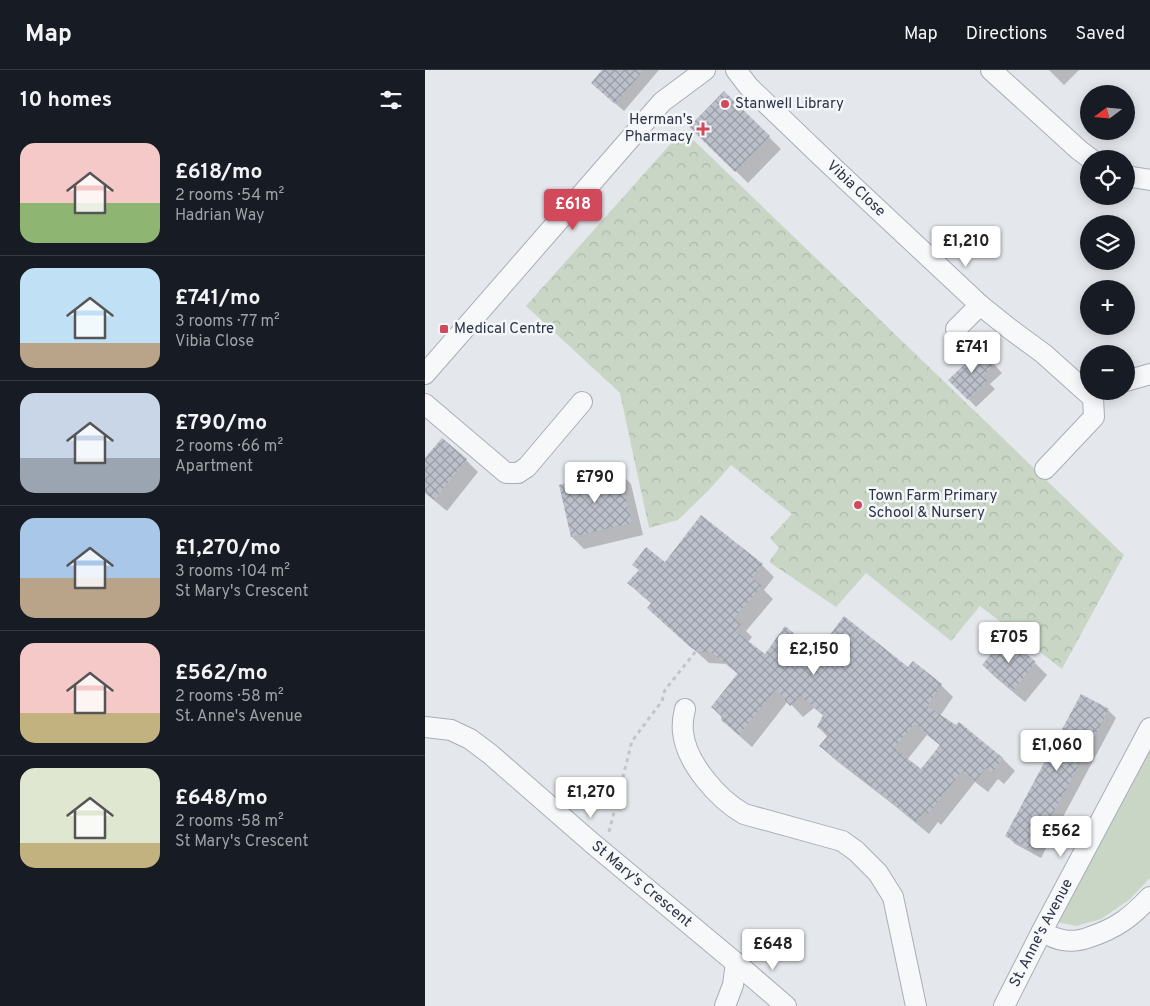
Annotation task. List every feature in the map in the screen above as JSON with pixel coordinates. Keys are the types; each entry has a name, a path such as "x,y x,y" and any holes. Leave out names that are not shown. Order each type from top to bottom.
{"street":[{"path":"425,374 662,102 705,70"},
{"name":"Vibia Close","path":"736,70 749,86 830,164 980,304 1010,330 1080,380"},
{"path":"991,70 1080,151"},
{"path":"1135,178 1150,180"},
{"path":"955,329 980,304"},
{"path":"1135,378 1150,374"},
{"name":"Vibia Close","path":"1045,469 1094,416 1098,400"},
{"path":"425,404 506,473 517,473 527,467 582,402"},
{"path":"685,709 683,733 687,749 695,765 714,790 735,808 744,814 842,841 856,851 878,873 893,897 916,1006"},
{"name":"St Mary's Crescent","path":"425,727 451,730 470,739 490,754 786,1006"},
{"name":"St. Anne's Avenue","path":"1004,1006 1148,733"},
{"path":"1042,931 1064,940 1086,938 1117,926 1150,897"},
{"path":"725,1006 733,985 737,963"}],"path":[{"path":"602,851 609,832 632,741 662,701 665,690 696,651"}],"green space":[{"path":"683,130 1124,555 1062,669 980,606 951,641 866,573 836,607 769,562 779,548 770,538 792,514 731,465 678,520 649,528 620,393 526,306"},
{"path":"1150,749 1150,878 1129,900 1101,919 1076,926 1057,922"}],"building":[{"path":"602,70 644,70 615,104 591,83"},
{"path":"724,91 770,136 735,172 689,127"},
{"path":"979,347 995,364 983,376 988,380 968,400 948,380 968,361 966,359"},
{"path":"442,438 467,459 434,500 425,492 425,458"},
{"path":"619,471 632,523 571,537 559,485"},
{"path":"701,515 763,564 752,578 762,586 734,618 741,624 735,631 765,654 785,626 817,652 844,616 908,667 913,661 942,684 927,706 956,725 959,722 1003,758 992,773 986,768 975,781 962,771 928,814 925,811 916,822 819,746 829,734 817,727 823,715 801,696 790,706 776,689 739,735 721,720 722,716 711,707 738,673 712,653 696,651 689,646 647,608 652,602 627,583 639,570 632,565 646,547 665,562","holes":["915,724 940,745 921,769 894,748"]},
{"path":"1006,636 1036,662 1013,691 982,665"},
{"path":"1081,694 1109,709 1033,851 1005,836"}],"place":[{"name":"Stanwell Library","path":"725,104"},
{"name":"Herman's Pharmacy","path":"703,129"},
{"name":"Medical Centre","path":"444,329"},
{"name":"Town Farm Primary School & Nursery","path":"858,505"}]}
